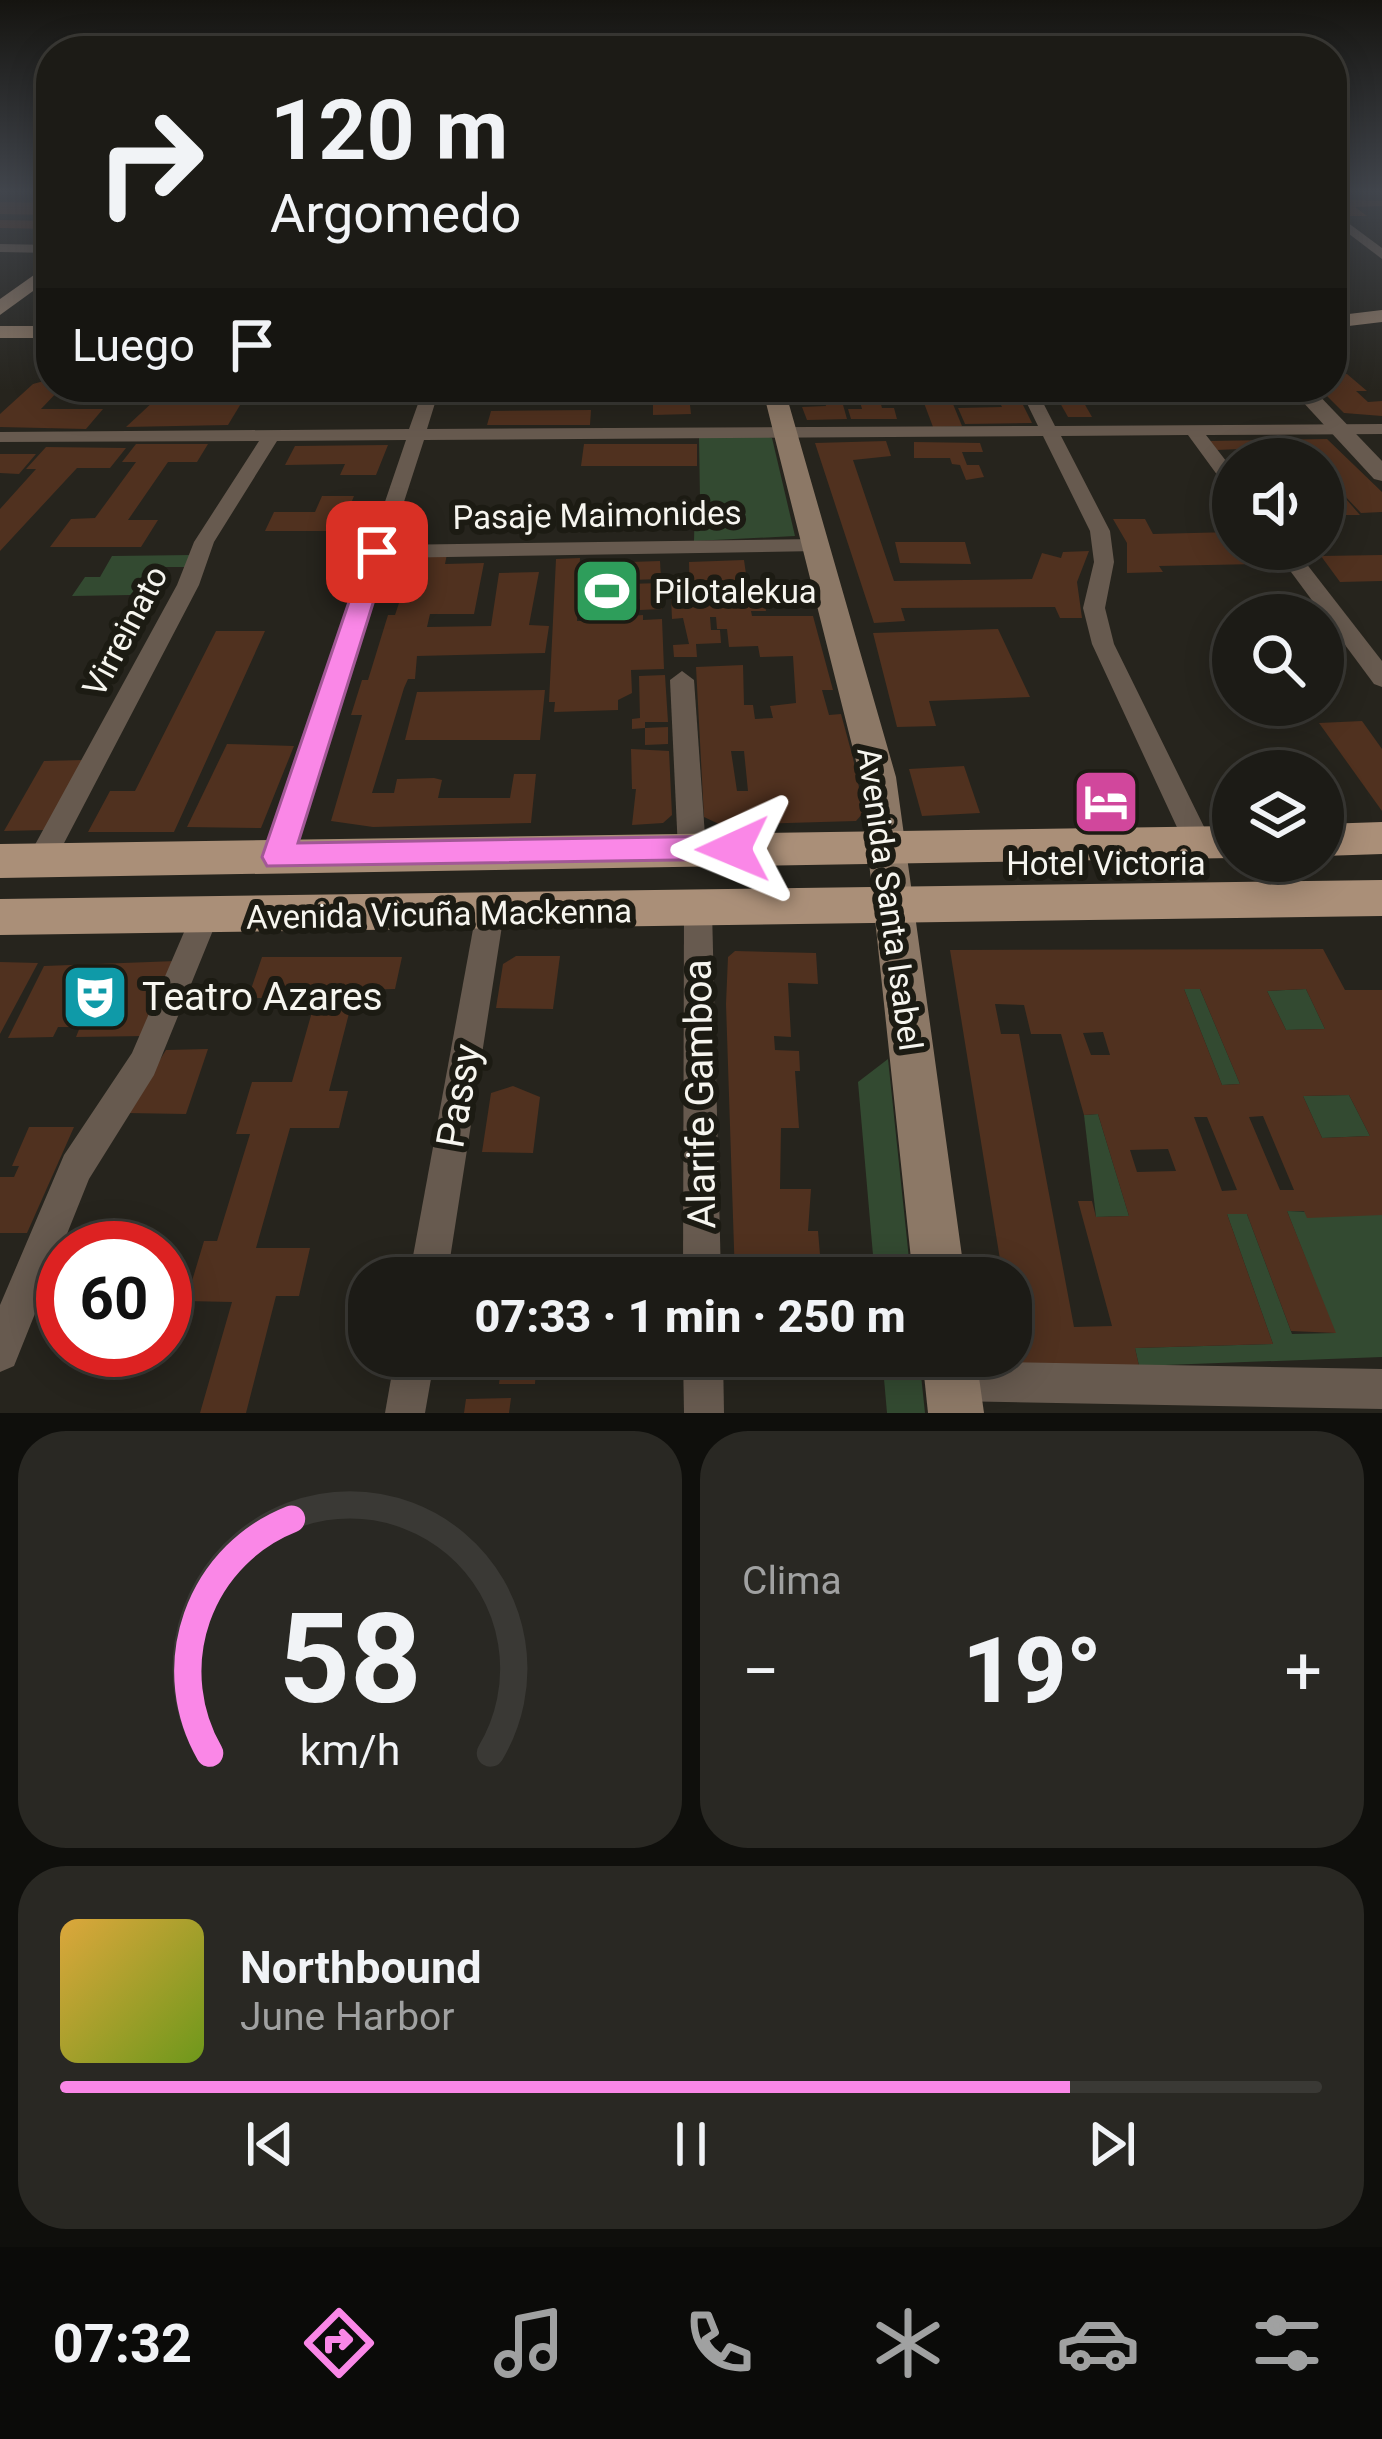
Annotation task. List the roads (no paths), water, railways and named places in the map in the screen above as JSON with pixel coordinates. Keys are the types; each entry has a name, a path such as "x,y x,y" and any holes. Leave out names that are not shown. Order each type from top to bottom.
{"main road":[{"path":"0,309 36,281"},
{"path":"1347,320 1382,316"},
{"path":"0,332 36,332"},
{"name":"Avenida Santa Isabel","path":"777,402 878,776 937,1257"},
{"path":"1344,839 1382,838"},
{"name":"Avenida Vicuña Mackenna","path":"0,861 1212,842"},
{"name":"Avenida Vicuña Mackenna","path":"0,917 204,918 1382,898"}],"street":[{"path":"278,857 427,402"},
{"path":"1036,402 1102,540 1104,562 1094,608 1102,644 1212,835"},
{"path":"1313,402 1382,474"},
{"path":"0,437 1382,429"},
{"path":"1195,433 1212,455"},
{"name":"Virreinato","path":"40,860 188,585 204,542 271,436"},
{"name":"Pasaje Maimonides","path":"377,552 818,545"},
{"path":"1300,570 1382,678"},
{"path":"682,680 692,850"},
{"name":"Alarife Gamboa","path":"698,910 702,1257"},
{"name":"Passy","path":"432,1257 490,913"},
{"path":"0,1352 76,1167 143,1064 204,918"},
{"path":"405,1413 411,1377"},
{"path":"703,1377 704,1413"},
{"path":"952,1383 1382,1389"}],"place":[{"name":"Pilotalekua","path":"607,591"},
{"name":"Hotel Victoria","path":"1106,802"},
{"name":"Teatro Azares","path":"95,997"}]}
